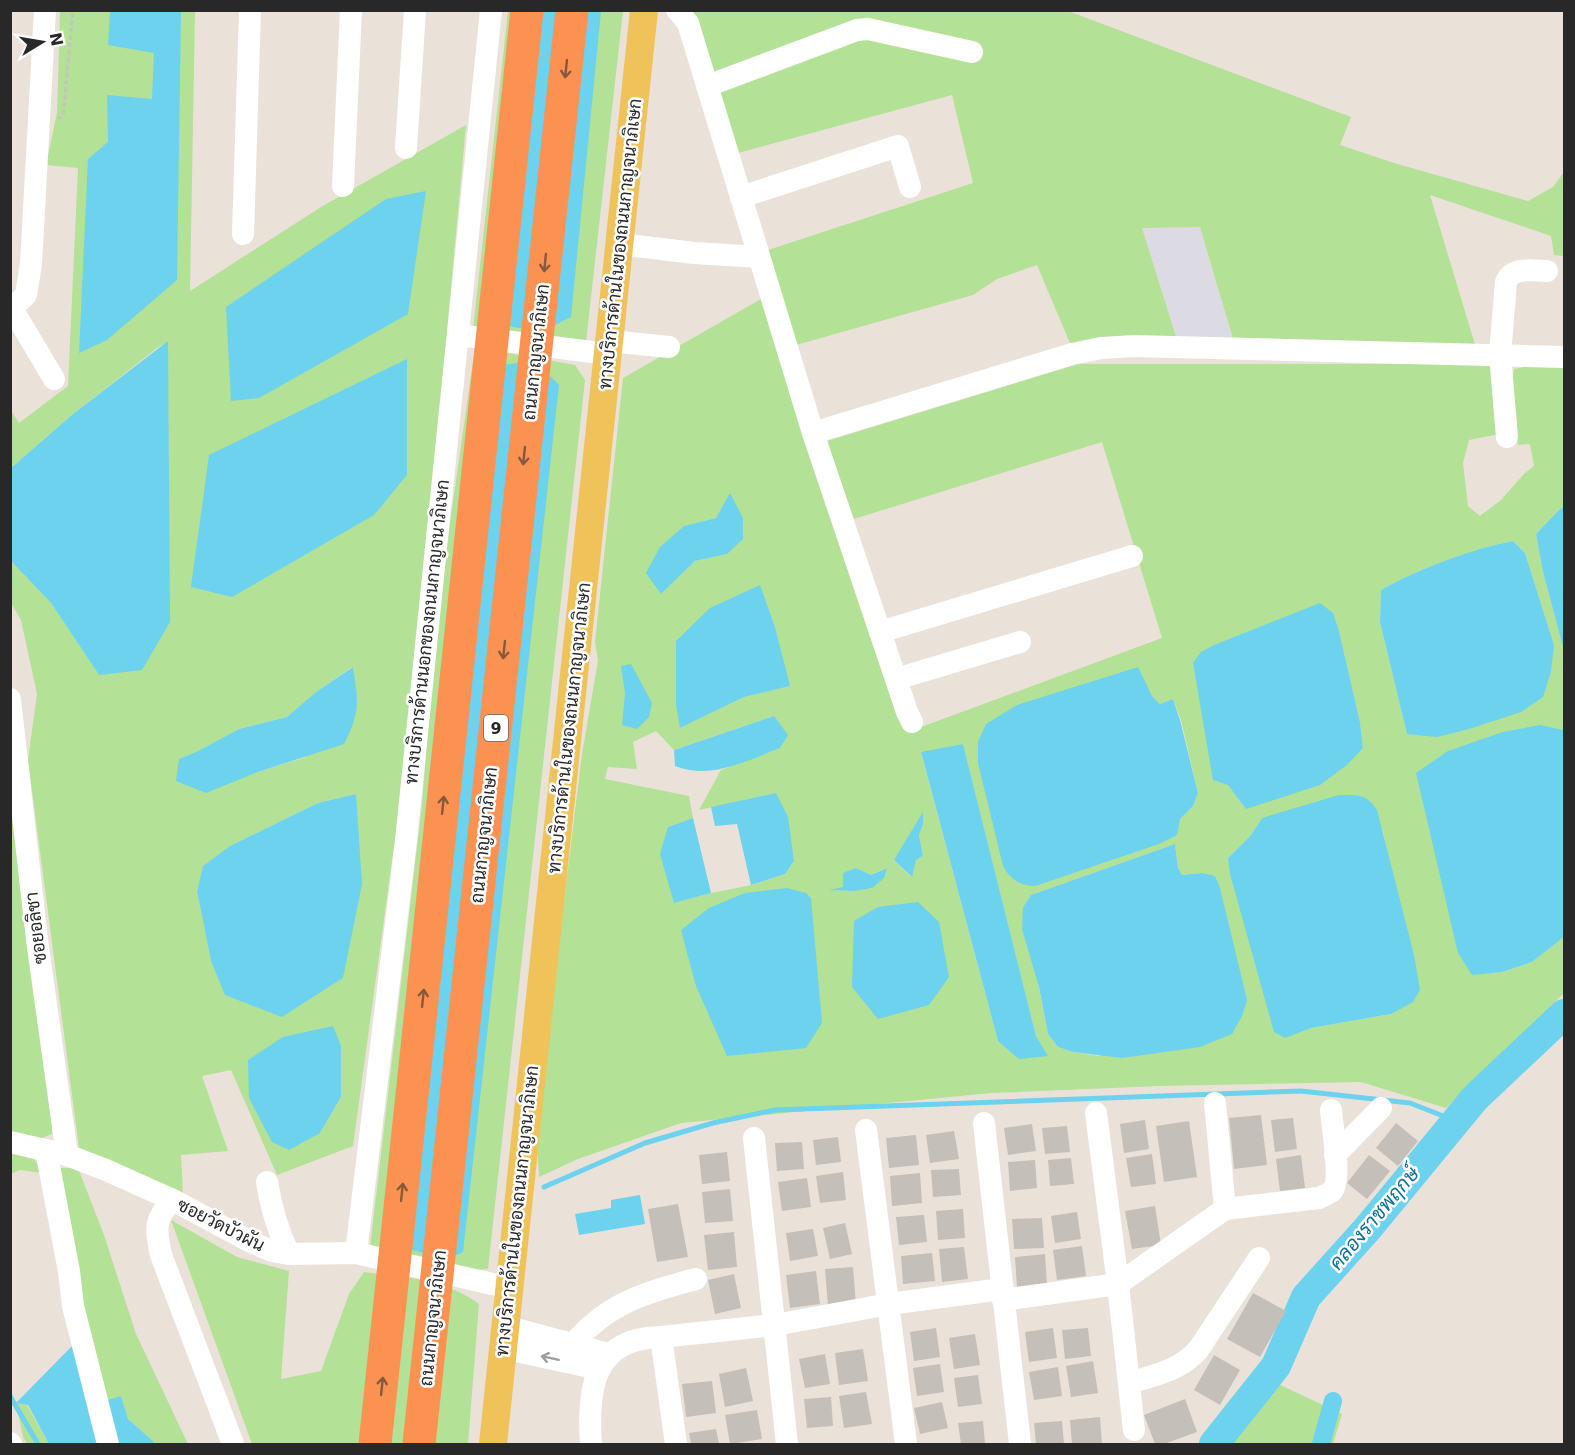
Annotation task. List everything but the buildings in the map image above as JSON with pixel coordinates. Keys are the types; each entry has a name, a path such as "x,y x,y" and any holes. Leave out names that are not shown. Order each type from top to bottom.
{"highway":[{"path":"375,1444 527,10"},
{"name":"ถนนกาญจนาภิเษก","path":"419,1444 572,10"}],"main road":[{"name":"ทางบริการด้านในของถนนกาญจนาภิเษก","path":"493,1444 644,10"}],"street":[{"path":"45,10 31,264 26,295 11,307 54,380"},
{"path":"243,234 249,10"},
{"path":"343,186 351,10"},
{"path":"406,148 416,10"},
{"name":"ทางบริการด้านนอกของถนนกาญจนาภิเษก","path":"356,1253 406,841 491,10"},
{"path":"677,10 688,22 813,433 912,722"},
{"path":"707,86 857,30 868,29 972,52"},
{"path":"741,197 898,146 910,188"},
{"path":"620,244 694,253 759,257"},
{"path":"1507,438 1500,356 1506,282 1514,271 1547,271"},
{"path":"458,335 609,348 669,347"},
{"path":"813,433 1072,354 1101,348 1134,346 1564,357"},
{"path":"880,632 1132,556"},
{"path":"896,679 1020,642"},
{"name":"ซอยอลิชา","path":"10,699 37,940 72,1306 108,1444"},
{"path":"1215,1103 1225,1209"},
{"path":"1335,1155 1381,1108"},
{"path":"591,1444 592,1396 604,1361 630,1340 775,1325 889,1304 1118,1284 1225,1209 1318,1198 1332,1192 1336,1184 1331,1110"},
{"path":"1096,1113 1134,1430"},
{"path":"984,1124 1020,1444"},
{"path":"866,1130 906,1444"},
{"path":"754,1138 787,1444"},
{"name":"ซอยวัดบัวผัน","path":"10,1142 57,1153 106,1170 173,1200 272,1251 289,1254 356,1253 510,1288"},
{"path":"267,1182 279,1234 289,1254"},
{"path":"173,1200 158,1217 156,1232 161,1255 233,1444"},
{"path":"1129,1383 1173,1370 1188,1360 1198,1350 1259,1258"},
{"path":"573,1344 587,1326 632,1298 696,1279"},
{"path":"503,1337 573,1344 604,1361"},
{"path":"503,1337 604,1361"},
{"path":"661,1337 676,1444"}],"path":[{"path":"40,120 63,117 73,10"}],"shaded area":[{"path":"1200,227 1234,342 1177,340 1142,228"}],"green space":[{"path":"60,11 195,11 190,291 321,207 466,125 434,474 398,817 353,1146 277,1175 231,1070 202,1076 228,1151 181,1155 183,1195 79,1148 28,760 37,694 21,620 11,603 11,561 51,603 99,675 168,342 157,348 73,414 11,468 10,409 19,423 68,386 78,168 46,165 57,113","holes":["352,667 306,757 258,772 180,759 239,729 287,717 316,692","356,794 343,978 283,1016 211,961 197,891 203,866 230,846 318,803","341,1046 341,1097 320,1133"]},
{"path":"508,11 623,11 586,342 473,329"},
{"path":"688,11 1068,11 1351,117 1340,145 1394,163 1528,201 1553,187 1564,172 1564,256 1554,255 1551,236 1430,195 1476,348 1234,342 1200,227 1142,228 1177,340 1072,348 1037,265 997,279 973,295 796,345 768,250 973,183 952,95 738,153"},
{"path":"761,299 913,730 1162,638 1102,442 854,519 827,441 1078,364 1494,364 1500,434 1469,440 1463,463 1468,506 1480,516 1501,500 1534,466 1530,444 1518,445 1510,391 1514,369 1540,364 1564,363 1564,507 1536,534 1543,572 1564,651 1564,736 1563,730 1458,953 1472,974 1502,972 1532,962 1564,937 1564,993 1446,1108 1361,1082 1159,1086 991,1093 681,1123 578,1159 539,1177 536,1130 582,754 598,661 595,642 623,378","holes":["730,494 727,554 695,561 661,594 684,526 716,518","1513,541 1525,553 1554,645 1407,734 1380,622 1381,590 1463,554","759,585 775,627 789,686 744,697 680,728","1339,631 1360,722 1363,748 1246,809 1228,784 1197,685 1193,663","1152,696 1160,704 1173,699 1181,720 1198,793 1193,806 1180,819","774,716 780,748 721,770 699,810 776,793 794,861 785,874 751,885 674,903 668,827 693,818 689,796 605,779 608,767 637,769 633,742 656,731 674,750","963,744 1036,1036 1047,1056 998,1041 921,753","1262,818 1383,831 1394,884 1391,1014 1311,1028 1285,1037 1228,858 1251,835","923,824 919,835 923,856 916,860 911,877 894,860","1175,844 1178,868 1182,875 1202,873 1099,1056 1058,1047 1048,1034 1023,907 1031,895","856,868 871,875 886,868 853,891 833,890 844,888"]},
{"path":"475,347 575,365 585,380 488,1269 471,1270 370,1248 422,804 437,614"},
{"path":"10,803 52,1120 52,1134 37,1140 11,1134"},
{"path":"11,1153 34,1159 43,1173 19,1170 11,1174"},
{"path":"57,1168 78,1168 104,1235 136,1334 188,1444 154,1444 128,1419 121,1396 104,1401 76,1281"},
{"path":"171,1220 237,1257 289,1271 281,1379 321,1371 349,1294 364,1272 439,1284 479,1304 468,1444 252,1444"},
{"path":"1274,1382 1342,1414 1333,1444 1230,1444 1239,1423"},
{"path":"16,1403 27,1405 49,1444 27,1444 23,1437"}],"water":[{"path":"110,11 181,11 177,280 107,340 79,353 88,159 108,142 107,95 152,99 154,53 108,45"},
{"path":"515,11 601,11 571,317 551,327 519,328 485,322"},
{"path":"426,191 408,314 259,398 231,401 226,307 386,199"},
{"path":"168,341 170,622 142,670 99,675 51,603 11,561 11,468 73,414"},
{"path":"407,359 407,475 374,515 232,597 191,587 209,455"},
{"path":"518,363 544,370 559,385 463,1252 448,1259 412,1250 483,367"},
{"path":"730,493 743,518 743,539 727,554 695,561 661,594 646,573 660,547 684,526 716,518"},
{"path":"1564,507 1564,651 1543,572 1536,534"},
{"path":"1513,541 1525,553 1554,645 1551,671 1543,697 1521,712 1469,729 1437,737 1407,734 1380,622 1381,590 1445,561"},
{"path":"760,585 775,627 790,686 744,697 680,728 676,705 676,641 710,608"},
{"path":"1320,603 1333,613 1339,631 1360,722 1363,748 1348,764 1320,785 1246,809 1228,785 1213,780 1193,663 1201,652 1214,645"},
{"path":"631,664 652,703 649,717 637,729 622,725 625,693 621,666"},
{"path":"353,667 357,706 344,744 258,772 206,793 176,781 179,759 239,729 287,717 316,692"},
{"path":"1138,667 1152,696 1160,704 1173,699 1198,793 1193,806 1180,819 1177,835 1159,844 1035,886 1016,881 1003,866 978,763 978,742 986,724 1017,705"},
{"path":"774,716 788,735 780,748 715,770 688,770 675,766 674,750"},
{"path":"1540,725 1563,730 1564,736 1564,937 1532,962 1502,972 1472,975 1458,953 1416,773 1448,751 1503,732"},
{"path":"963,744 1036,1036 1048,1056 1019,1059 998,1041 921,752"},
{"path":"776,793 788,817 794,861 785,874 751,885 737,824 715,826 711,807"},
{"path":"356,794 362,884 343,978 282,1017 225,995 211,961 197,891 203,866 230,846 318,803"},
{"path":"1339,795 1356,795 1365,798 1377,810 1414,955 1420,990 1413,1002 1391,1014 1311,1028 1285,1038 1274,1032 1230,874 1228,858 1251,835 1262,818"},
{"path":"923,812 923,824 919,835 923,856 916,860 912,877 894,860"},
{"path":"693,818 711,893 674,903 660,854 668,827"},
{"path":"1175,844 1178,868 1182,875 1202,873 1215,876 1220,888 1247,1000 1242,1016 1232,1034 1200,1047 1122,1058 1073,1052 1058,1047 1048,1034 1039,987 1022,929 1023,907 1031,895"},
{"path":"856,868 871,875 887,868 884,878 872,888 853,891 829,890 843,887 843,873"},
{"path":"787,888 806,893 811,898 822,1023 806,1048 727,1056 696,986 681,930 709,908 745,893"},
{"path":"918,902 939,922 949,977 929,1005 878,1019 852,987 854,921 878,907"},
{"path":"333,1026 341,1046 341,1097 320,1133 289,1150 272,1142 249,1098 248,1060 283,1037"},
{"path":"640,1195 645,1224 579,1235 575,1214 611,1208 611,1200"},
{"path":"74,1344 99,1444 49,1444 28,1405 16,1403"},
{"path":"121,1396 128,1419 154,1444 115,1444 104,1401"}],"waterway":[{"name":"คลองราชพฤกษ์","path":"1214,1444 1276,1366 1306,1297 1368,1228 1475,1098 1564,1014"},
{"path":"544,1187 645,1143 713,1123 775,1110 1301,1091 1410,1103 1456,1121"},
{"path":"10,1396 38,1444"},
{"path":"1321,1444 1333,1401"}]}
